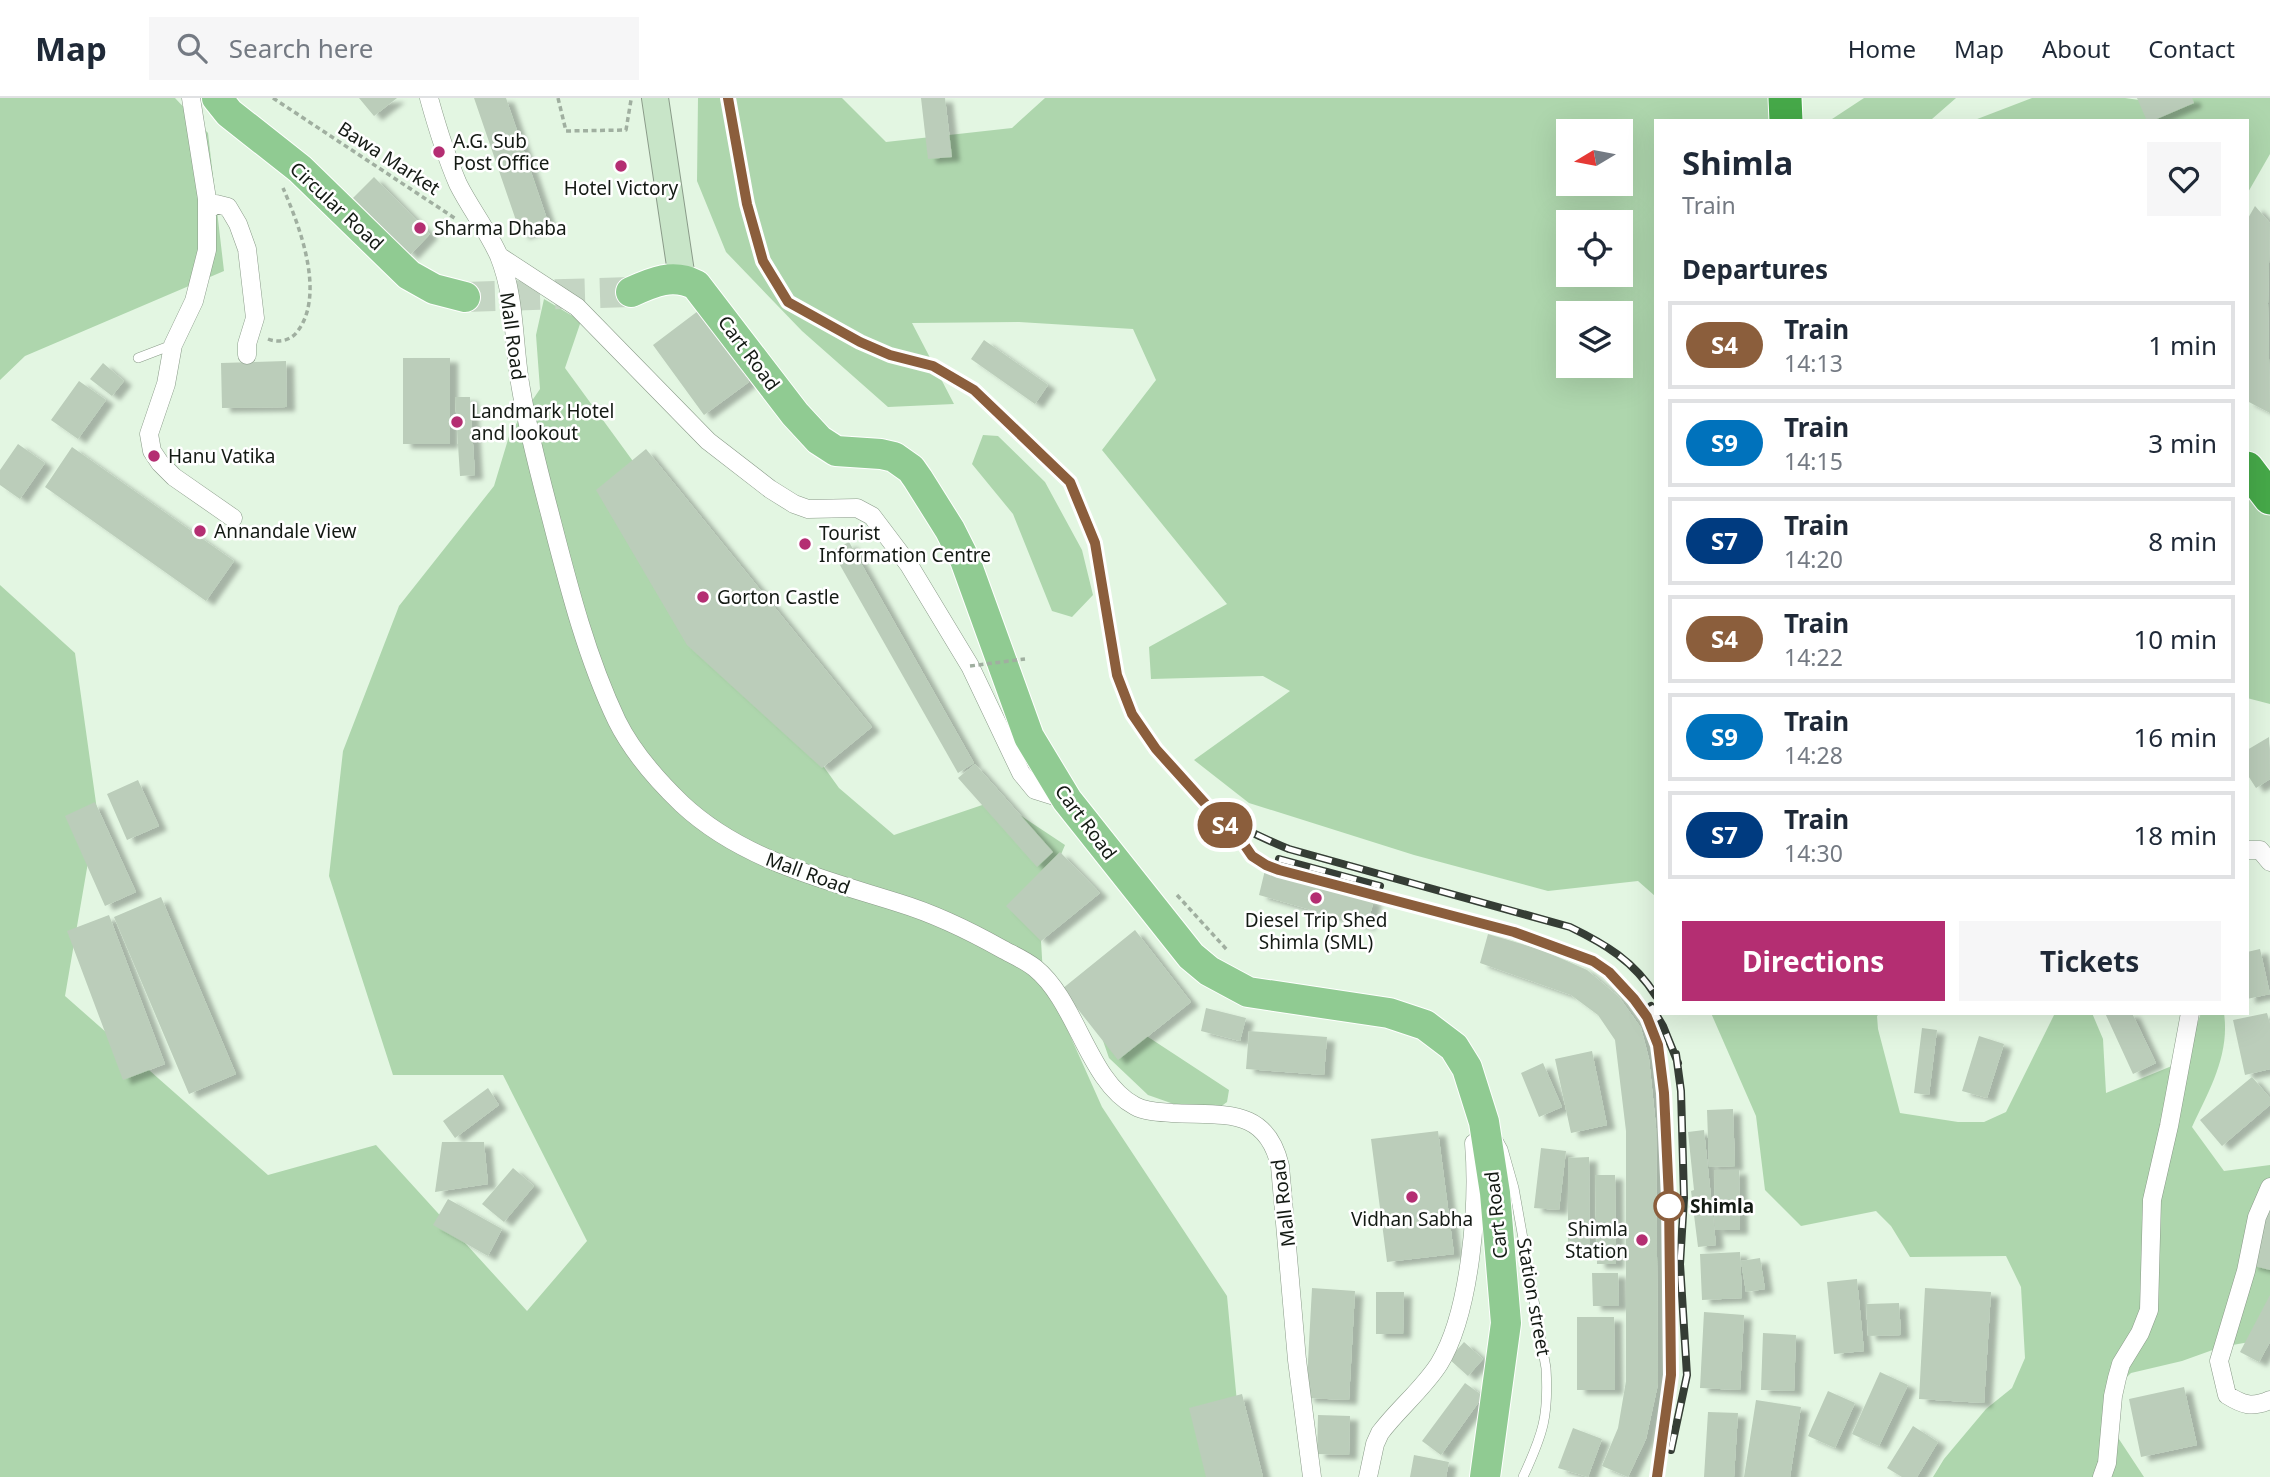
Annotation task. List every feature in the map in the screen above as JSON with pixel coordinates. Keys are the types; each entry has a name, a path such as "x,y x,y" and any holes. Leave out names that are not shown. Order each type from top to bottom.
{"highway":[{"path":"1785,98 1786,119"},
{"path":"2249,471 2270,498"}],"main road":[{"name":"Circular Road","path":"217,98 229,113 300,169 409,275 434,289 465,297"},
{"path":"631,292 658,280 682,279 655,98"},
{"name":"Cart Road","path":"682,279 701,289 795,414 819,440 836,451 894,457 911,469 950,530 965,560 1025,728 1067,800 1191,956 1209,971 1241,989 1262,995 1389,1013 1413,1020 1437,1032 1454,1047 1467,1068 1484,1122 1494,1192 1506,1323 1485,1477"}],"street":[{"path":"191,98 207,211 206,250 194,301 173,345 166,384 149,434 152,451 160,463 174,477 233,518"},
{"name":"Mall Road","path":"429,98 458,184 494,248 514,319 519,381 527,426 572,598 618,724 640,757 680,801 705,824 736,843 764,858 903,904 981,937 1034,966 1052,986 1112,1088 1137,1107 1157,1112 1232,1116 1255,1123 1267,1132 1276,1149 1280,1166 1297,1360 1312,1477"},
{"path":"207,211 216,204 228,207 238,224 247,249 255,318 247,344 247,355"},
{"path":"494,248 577,307 708,441 770,489 808,509 857,508 872,516 909,565 970,666 1015,762 1029,785 1041,793 1067,800"},
{"path":"2249,850 2260,850 2270,863"},
{"path":"2102,1477 2107,1464 2117,1378 2121,1364 2140,1333 2149,1310 2151,1200 2169,1126 2190,1015"},
{"path":"1368,1477 1380,1433 1428,1380 1440,1362 1461,1306 1476,1179 1468,1096 1454,1047"},
{"path":"2270,1187 2257,1217 2246,1271 2219,1361 2227,1395 2242,1405 2257,1406 2270,1400"}],"lane":[{"path":"138,358 173,345"},
{"name":"Station street","path":"1484,1122 1503,1149 1510,1171 1546,1368 1548,1393 1543,1431 1523,1477"}],"path":[{"name":"Bawa Market","path":"273,98 494,248"},
{"path":"558,98 566,131 625,130 631,98"},
{"path":"255,318 261,335 275,342 292,338 305,321 310,302 311,277 296,222 282,185"},
{"path":"970,666 1025,659 1027,670"},
{"path":"1175,893 1236,960"}],"green space":[{"path":"0,98 175,98 208,133 224,271 25,356 0,380"},
{"path":"698,98 842,98 886,142 1012,128 1045,98 1773,98 1771,119 1654,119 1654,895 1638,881 1548,891 1414,855 1249,803 1194,760 1290,691 1263,676 1151,679 1149,647 1227,604 1102,450 1156,380 1133,329 1019,322 912,323 954,404 888,407 802,331 726,252 697,181"},
{"path":"1864,98 1956,98 1932,119 1832,119"},
{"path":"2032,98 2125,98 2168,104 2176,98 2270,98 2270,154 2249,191 2249,119 1977,119"},
{"path":"544,299 581,321 565,368 643,475 750,664 839,788 894,835 997,800 1065,845 1039,906 1043,975 1102,1107 1227,1296 1244,1477 0,1477 0,585 75,653 97,810 65,996 268,1175 376,1145 527,1311 587,1241 503,1075 393,1075 329,876 343,751 399,606 494,486 510,433 540,389 536,335"},
{"path":"983,435 998,436 1045,482 1082,550 1093,595 1072,617 1052,611 1013,514 972,464"},
{"path":"2249,479 2270,506 2270,704 2249,699"},
{"path":"1093,1012 1142,1033 1229,1090 1227,1102 1208,1116 1148,1095 1109,1058"},
{"path":"1712,1015 1878,1015 1878,1029 1900,1113 1958,1122 1984,1122 2006,1112 2054,1015 2093,1015 2103,1039 2106,1093 2184,1061 2200,1015 2224,1015 2224,1043 2217,1072 2192,1127 2224,1171 2270,1165 2270,1328 2261,1340 2221,1347 2182,1361 2131,1373 2111,1392 2109,1424 2144,1477 1933,1477 1944,1459 1986,1409 2012,1388 2025,1358 2021,1287 2006,1256 1910,1257 1891,1226 1876,1211 1801,1226 1765,1190 1756,1116"}],"building":[{"path":"359,98 397,98 374,116"},
{"path":"474,98 506,98 549,225 521,235"},
{"path":"921,98 945,98 952,157 928,159"},
{"path":"2137,98 2192,98 2194,103 2157,119 2146,119"},
{"path":"374,177 430,234 410,255 353,198"},
{"path":"2255,206 2270,223 2270,413 2249,402 2249,216"},
{"path":"698,311 749,382 704,415 653,345"},
{"path":"984,340 1048,385 1035,404 971,359"},
{"path":"403,358 450,358 450,444 403,444"},
{"path":"286,361 287,407 222,408 221,363"},
{"path":"103,363 124,381 112,396 90,379"},
{"path":"79,381 106,400 78,439 51,420"},
{"path":"455,397 470,397 475,475 460,476"},
{"path":"18,444 45,463 20,499 0,485 0,470"},
{"path":"72,447 234,561 206,601 45,487"},
{"path":"646,449 872,727 822,768 687,645 596,490"},
{"path":"849,542 974,763 958,773 832,551"},
{"path":"2269,737 2270,779 2256,788 2249,777 2249,749"},
{"path":"975,764 1053,852 1037,867 958,778"},
{"path":"138,780 159,826 127,840 107,794"},
{"path":"95,802 136,892 105,906 65,816"},
{"path":"1060,852 1100,893 1041,941 1006,906"},
{"name":"Diesel Trip Shed Shimla (SML)","path":"1265,870 1374,900 1367,926 1259,895"},
{"path":"161,897 236,1074 189,1094 114,917"},
{"path":"109,915 165,1064 123,1080 67,931"},
{"path":"1135,930 1191,1002 1118,1060 1062,989"},
{"name":"Shimla Station","path":"1488,934 1542,950 1587,970 1619,997 1641,1028 1649,1059 1656,1127 1658,1384 1646,1439 1628,1477 1602,1466 1618,1428 1626,1381 1626,1131 1615,1040 1598,1015 1571,995 1480,963"},
{"path":"2260,949 2270,994 2249,999 2249,952"},
{"path":"1206,1008 1246,1018 1240,1041 1201,1031"},
{"path":"2267,1013 2270,1024 2270,1069 2245,1075 2233,1020"},
{"path":"2106,1015 2133,1015 2156,1063 2133,1074"},
{"path":"1922,1028 1937,1030 1929,1095 1914,1093"},
{"path":"1249,1031 1327,1037 1324,1075 1246,1069"},
{"path":"1979,1036 2004,1044 1987,1098 1962,1091"},
{"path":"1592,1051 1607,1125 1571,1133 1555,1059"},
{"path":"1543,1063 1562,1107 1539,1117 1521,1073"},
{"path":"2252,1077 2270,1098 2270,1105 2222,1146 2200,1120"},
{"path":"488,1088 499,1105 455,1138 443,1121"},
{"path":"1733,1109 1735,1166 1709,1167 1707,1110"},
{"path":"1704,1130 1716,1245 1698,1247 1691,1191 1694,1190 1688,1132"},
{"name":"Vidhan Sabha","path":"1438,1131 1454,1254 1387,1262 1371,1139"},
{"path":"442,1142 484,1142 488,1184 435,1192"},
{"path":"1541,1148 1566,1151 1559,1210 1534,1208"},
{"path":"1589,1157 1590,1250 1568,1250 1568,1158"},
{"path":"513,1168 534,1186 504,1222 482,1204"},
{"path":"1714,1170 1739,1170 1740,1230 1715,1230"},
{"path":"1595,1175 1615,1175 1616,1264 1597,1264"},
{"path":"448,1199 502,1229 488,1256 433,1225"},
{"path":"2270,1203 2270,1270 2250,1265"},
{"path":"1740,1252 1742,1298 1702,1300 1700,1254"},
{"path":"1760,1258 1765,1289 1746,1292 1741,1261"},
{"path":"1592,1273 1618,1273 1619,1306 1593,1306"},
{"path":"1857,1279 1864,1351 1834,1354 1827,1282"},
{"path":"1312,1288 1355,1291 1349,1400 1306,1398"},
{"path":"1925,1288 1991,1292 1984,1403 1919,1399"},
{"path":"1376,1292 1404,1292 1403,1334 1376,1334"},
{"path":"2270,1295 2270,1342 2259,1362 2240,1352"},
{"path":"1899,1303 1901,1335 1868,1336 1866,1304"},
{"path":"1704,1312 1744,1315 1740,1390 1700,1388"},
{"path":"1577,1317 1614,1317 1615,1390 1577,1390"},
{"path":"1763,1333 1796,1335 1794,1391 1761,1390"},
{"path":"1464,1342 1483,1359 1468,1376 1449,1359"},
{"path":"1880,1372 1908,1385 1879,1446 1852,1434"},
{"path":"1465,1383 1483,1396 1441,1455 1422,1441"},
{"path":"2184,1387 2197,1445 2141,1457 2129,1399"},
{"path":"1828,1391 1855,1403 1835,1448 1808,1436"},
{"path":"1242,1394 1263,1477 1206,1477 1189,1408"},
{"path":"1756,1400 1801,1407 1790,1477 1744,1477"},
{"path":"1708,1412 1738,1413 1734,1477 1704,1477"},
{"path":"1318,1415 1350,1416 1349,1455 1317,1454"},
{"path":"1913,1426 1938,1442 1917,1477 1902,1477 1887,1468"},
{"path":"1573,1428 1602,1439 1588,1477 1558,1468"},
{"path":"1414,1455 1449,1462 1446,1477 1410,1477"}],"tunnel":[{"path":"465,297 631,292"}],"railway":[{"path":"728,98 747,204 763,261 788,302 860,342 890,355 933,366 974,390 1070,482 1095,543 1117,675 1132,714 1156,749 1220,820 1239,837 1252,856 1279,871 1514,932 1593,961 1609,972 1647,1017 1658,1045 1664,1093 1669,1198 1671,1375 1657,1477"},
{"path":"1227,822 1289,849 1570,927 1618,955 1638,973 1654,993"},
{"path":"1279,859 1380,886"},
{"path":"1651,1006 1654,1011"},
{"path":"1656,1015 1678,1063"},
{"path":"1671,1450 1687,1375 1680,1264 1684,1198 1681,1091 1676,1054"}],"train":[{"name":"S4","path":"728,98 747,204 763,261 788,302 860,342 890,355 933,366 974,390 1070,482 1095,543 1117,675 1132,714 1156,749 1220,820 1239,837 1252,856 1279,870 1514,932 1564,949 1593,961 1609,972 1647,1017 1658,1045 1664,1093 1669,1198 1671,1375 1657,1477"}],"place":[{"name":"A.G. Sub Post Office","path":"439,152"},
{"name":"Hotel Victory","path":"621,166"},
{"name":"Sharma Dhaba","path":"420,228"},
{"name":"Landmark Hotel and lookout","path":"457,422"},
{"name":"Hanu Vatika","path":"154,456"},
{"name":"Annandale View","path":"200,531"},
{"name":"Tourist Information Centre","path":"805,544"},
{"name":"Gorton Castle","path":"703,597"},
{"name":"Diesel Trip Shed Shimla (SML)","path":"1316,898"},
{"name":"Vidhan Sabha","path":"1412,1197"},
{"name":"Shimla","path":"1669,1206"},
{"name":"Shimla Station","path":"1642,1240"}]}
